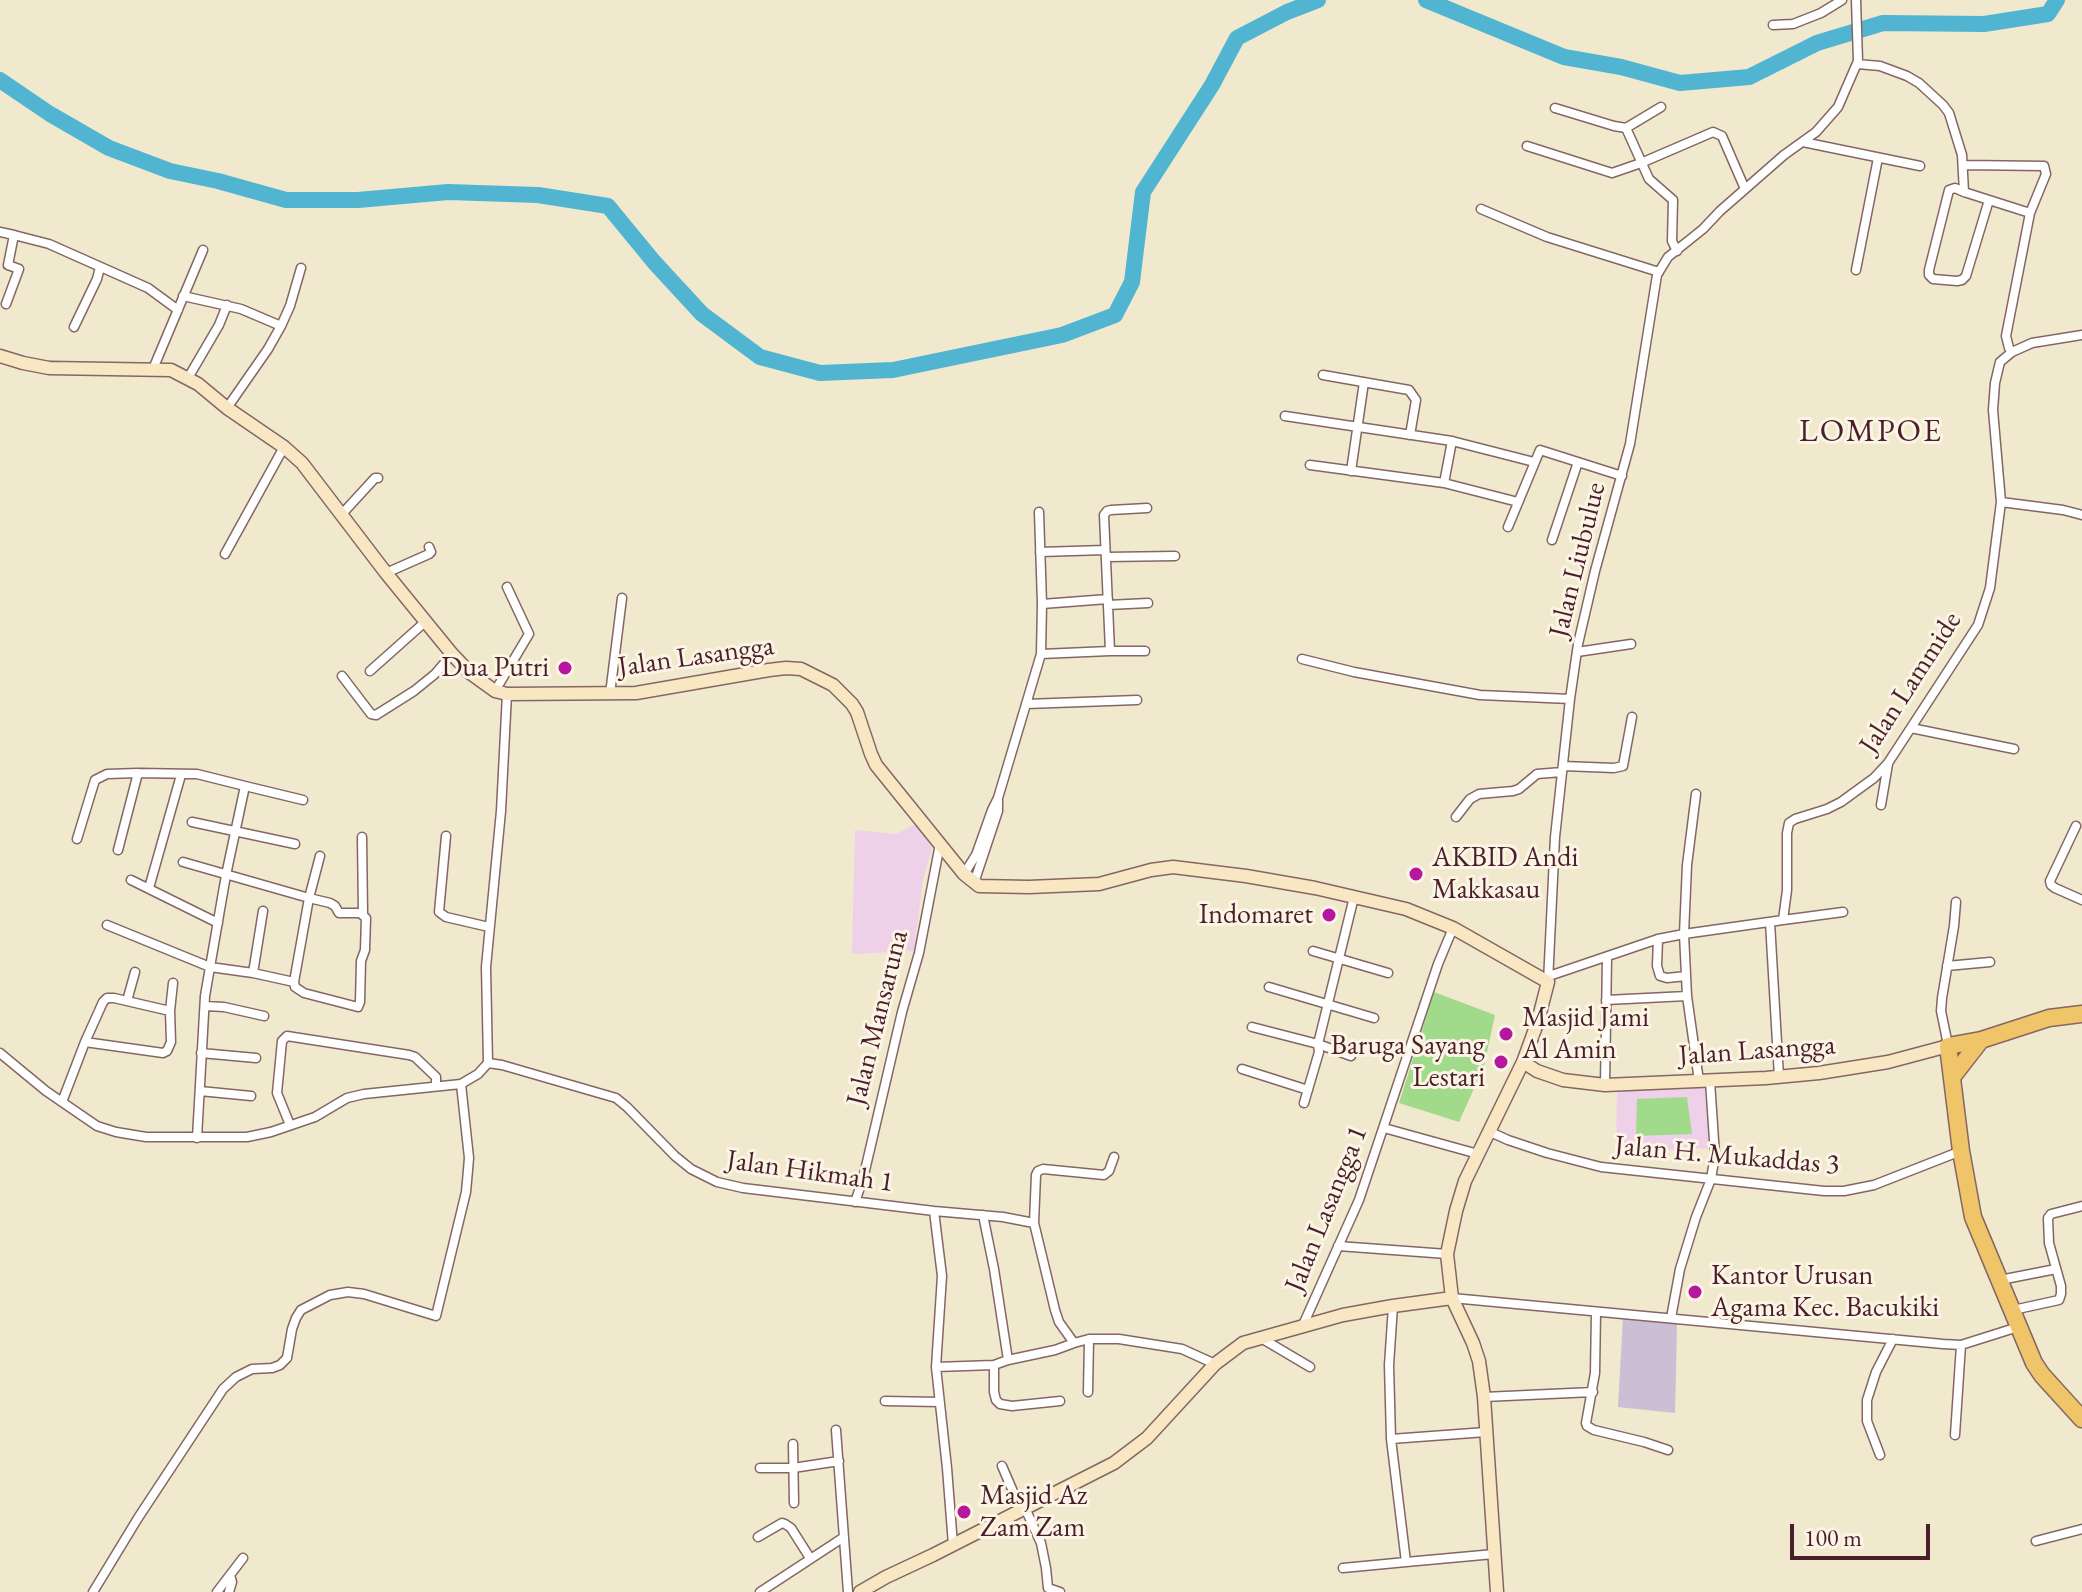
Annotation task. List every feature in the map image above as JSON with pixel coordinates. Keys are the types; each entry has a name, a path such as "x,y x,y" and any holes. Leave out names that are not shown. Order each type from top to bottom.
{"highway":[{"path":"2082,1014 2049,1018 1981,1040 1948,1046 1973,1217 2028,1350 2042,1375 2082,1419"},
{"path":"1953,1076 1981,1040"}],"street":[{"path":"1773,25 1793,24 1821,13 1842,0"},
{"path":"1856,0 1857,64 1880,66 1919,83 1949,113 1963,165 1964,192"},
{"name":"Jalan Liubulue","path":"1548,979 1555,837 1577,652 1586,606 1630,444 1659,272 1663,264 1720,211 1784,155 1816,132 1838,107 1857,64"},
{"path":"1555,108 1626,128 1661,107"},
{"path":"1626,128 1649,179 1673,200 1672,241 1677,251"},
{"path":"1527,146 1612,173 1713,132 1722,136 1745,189"},
{"path":"1803,142 1920,166"},
{"path":"1856,270 1878,158"},
{"path":"1963,165 2044,166 2046,174 2030,213 2006,336 2009,348 2012,352 2032,343 2082,335"},
{"path":"1989,200 1966,276 1957,281 1933,279 1929,270 1949,190 1955,188 2030,213"},
{"path":"1481,209 1547,237 1659,272"},
{"path":"0,232 49,244 148,288 178,310"},
{"path":"6,304 19,269 8,265 14,235"},
{"path":"153,369 203,250"},
{"path":"74,327 100,267"},
{"path":"227,408 281,326 301,268"},
{"path":"183,296 227,305 281,326"},
{"path":"188,378 227,305"},
{"name":"Jalan Lammide","path":"1783,920 1789,823 1841,802 1888,763 1978,625 1990,588 2001,502 1993,432 1995,383 2000,362 2012,352"},
{"path":"0,356 49,368 171,370 188,378 284,447 311,472 386,573 452,654 470,673 501,693"},
{"path":"1323,375 1410,391 1416,400 1410,435"},
{"path":"1351,471 1364,382"},
{"path":"1285,416 1452,441 1534,462"},
{"path":"1444,483 1452,441"},
{"path":"225,554 284,447"},
{"path":"1508,527 1537,452 1542,450 1622,476"},
{"path":"1552,540 1578,462"},
{"path":"1310,465 1444,483 1518,502"},
{"path":"342,514 378,478"},
{"path":"2001,502 2082,515"},
{"path":"1110,651 1104,519 1107,511 1147,508"},
{"path":"1039,512 1041,654 998,798 998,811 969,878 986,887 1091,885 1164,867 1246,876 1406,909 1453,928 1548,979 1658,939 1843,912"},
{"path":"386,573 429,554 429,547"},
{"path":"1040,552 1175,556"},
{"path":"0,1053 97,1126 146,1137 247,1137 315,1117 347,1098 461,1084 478,1074 488,1063 486,967 501,811 501,693 529,634 507,587"},
{"path":"610,694 622,598"},
{"path":"1042,604 1148,603"},
{"path":"370,671 425,622"},
{"path":"1577,652 1631,644"},
{"path":"1041,654 1145,651"},
{"path":"342,676 371,714 376,715 414,691 435,674 452,654"},
{"path":"1302,659 1354,672 1480,695 1570,699"},
{"name":"Jalan Lasangga","path":"501,693 610,694 656,690 777,669 792,668 811,673 833,685 852,704 876,765 969,878"},
{"path":"1026,704 1137,700"},
{"path":"1456,817 1467,801 1479,794 1519,789 1537,774 1562,769 1623,766 1632,717"},
{"path":"1911,728 2014,749"},
{"path":"1881,805 1888,763"},
{"path":"118,850 138,773"},
{"path":"77,839 95,780 107,774 197,774 303,800"},
{"path":"149,888 181,775"},
{"path":"197,1138 201,1053 210,967 245,786"},
{"path":"1671,1318 1680,1269 1711,1179 1715,1155 1715,1137 1687,996 1684,934 1687,865 1696,794"},
{"path":"192,822 295,844"},
{"path":"2076,826 2050,881 2055,888 2082,900"},
{"path":"446,836 439,912 446,917 489,927"},
{"path":"320,856 309,898 295,987 304,993 358,1007 366,918 363,914 362,837"},
{"name":"Jalan Mansaruna","path":"855,1202 919,953 940,844"},
{"path":"183,862 330,903 339,913 363,914"},
{"path":"131,880 218,923"},
{"path":"1304,1103 1319,1052 1318,1044 1354,897"},
{"path":"1948,1046 1941,1011 1956,902"},
{"path":"253,973 263,911"},
{"path":"1770,922 1779,1077"},
{"path":"107,925 210,967 294,982"},
{"name":"Jalan Lasangga 1","path":"1303,1325 1359,1200 1438,964 1453,928"},
{"path":"1658,939 1657,966 1660,976 1686,976"},
{"path":"1313,951 1388,973"},
{"path":"1605,1085 1607,957"},
{"path":"1947,966 1990,962"},
{"path":"127,1001 135,972"},
{"path":"1497,1592 1479,1361 1452,1298 1447,1254 1465,1181 1523,1062 1538,1021 1548,979"},
{"path":"85,1042 163,1053 167,1051 171,1042 173,983"},
{"path":"1269,987 1374,1018"},
{"path":"1606,1000 1687,996"},
{"path":"62,1102 104,999 170,1011"},
{"path":"205,1006 264,1016"},
{"path":"1252,1027 1351,1056"},
{"path":"290,1125 277,1093 282,1041 287,1036 415,1057 436,1077 436,1086"},
{"name":"Jalan Lasangga","path":"1523,1062 1537,1071 1563,1080 1605,1085 1779,1077 1888,1062 1948,1046"},
{"path":"201,1053 256,1058"},
{"name":"Jalan Hikmah 1","path":"488,1063 616,1098 675,1156 691,1169 717,1182 743,1188 1034,1223"},
{"path":"1242,1069 1308,1090"},
{"path":"93,1592 223,1389 236,1377 252,1369 272,1368 287,1358 292,1329 301,1310 330,1295 348,1292 436,1316 466,1192 469,1158 461,1084"},
{"path":"200,1091 251,1096"},
{"path":"1384,1128 1478,1154"},
{"name":"Jalan H. Mukaddas 3","path":"1488,1131 1547,1153 1601,1167 1799,1190 1844,1191 1874,1185 1961,1151"},
{"path":"1074,1343 1059,1322 1055,1310 1034,1223 1036,1175 1040,1170 1104,1175 1108,1173 1114,1157"},
{"path":"2013,1310 2059,1300 2061,1286 2049,1243 2048,1218 2051,1214 2082,1206"},
{"path":"934,1211 942,1276 936,1367 953,1545"},
{"path":"983,1215 1008,1360"},
{"path":"1338,1246 1447,1254"},
{"path":"1999,1280 2056,1269"},
{"path":"860,1592 1114,1463 1147,1438 1215,1364 1243,1343 1343,1315 1452,1298 1961,1345 2018,1327"},
{"path":"1393,1306 1389,1365 1391,1439 1406,1562"},
{"path":"1596,1312 1595,1373 1586,1423 1590,1428 1668,1450"},
{"path":"1261,1337 1310,1367"},
{"path":"936,1367 994,1365 1089,1339 1119,1339 1182,1349 1215,1364"},
{"path":"1088,1392 1089,1339"},
{"path":"1880,1455 1867,1421 1867,1400 1876,1372 1893,1339"},
{"path":"1955,1435 1961,1345"},
{"path":"994,1365 994,1392 1000,1404 1012,1406 1060,1401"},
{"path":"1484,1397 1593,1392"},
{"path":"885,1401 939,1402"},
{"path":"836,1430 848,1592"},
{"path":"1391,1439 1486,1432"},
{"path":"793,1444 794,1503"},
{"path":"760,1468 793,1468 839,1461"},
{"path":"1002,1466 1041,1543 1048,1588 1060,1592"},
{"path":"758,1537 785,1524 791,1528 810,1558"},
{"path":"2036,1541 2082,1529"},
{"path":"760,1592 844,1537"},
{"path":"1343,1568 1494,1554"},
{"path":"217,1592 243,1558"},
{"path":"229,1592 232,1582 230,1575"}],"shaded area":[{"path":"918,823 932,849 923,880 914,951 852,954 855,830 896,834"},
{"path":"1709,1083 1712,1148 1616,1152 1617,1089"},
{"path":"1623,1318 1677,1324 1675,1413 1618,1407"}],"green space":[{"path":"1434,992 1495,1015 1484,1066 1459,1122 1399,1103"},
{"path":"1687,1097 1692,1134 1636,1136 1637,1099"}],"waterway":[{"path":"0,80 109,148 170,171 286,200 358,200 448,192 538,195 608,206 702,314 760,357 820,373 893,370 1062,335 1115,315 1132,282 1143,192 1212,85 1237,38 1318,0"},
{"path":"1426,0 1564,57 1621,67 1680,83 1749,77 1817,43 1883,23 1984,24 2048,14 2057,0"}],"place":[{"name":"Dua Putri","path":"565,668"},
{"name":"AKBID Andi Makkasau","path":"1416,874"},
{"name":"Indomaret","path":"1329,915"},
{"name":"Masjid Jami Al Amin","path":"1506,1034"},
{"name":"Baruga Sayang Lestari","path":"1501,1062"},
{"name":"Kantor Urusan Agama Kec. Bacukiki","path":"1695,1292"},
{"name":"Masjid Az Zam Zam","path":"964,1512"}],"district":[{"name":"LOMPOE","path":"1871,432"}]}
